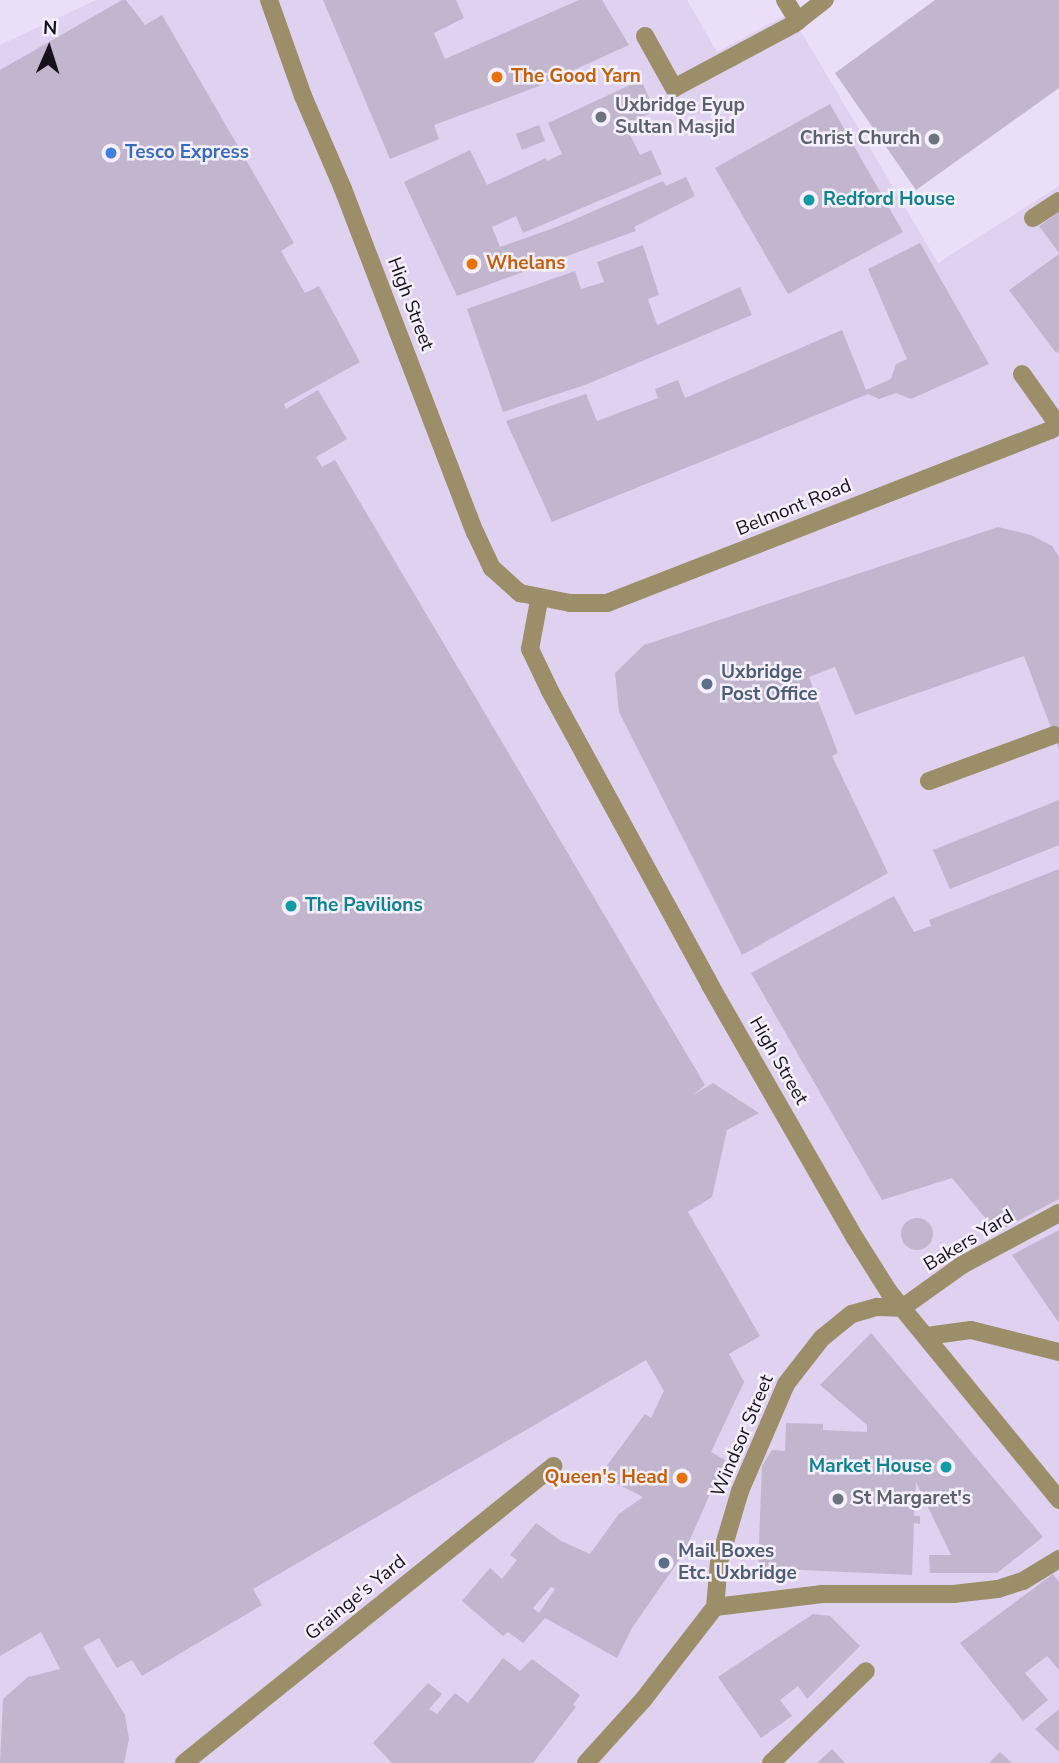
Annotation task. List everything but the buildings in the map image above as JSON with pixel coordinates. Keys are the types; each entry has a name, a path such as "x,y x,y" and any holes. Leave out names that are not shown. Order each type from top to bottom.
{"street":[{"name":"High Street","path":"269,0 303,96 343,188 483,550 492,569 511,588 539,603 530,649 550,691 756,1066 855,1238 902,1308 1059,1500"},
{"path":"785,0 798,21"},
{"path":"645,36 674,88 798,21 825,0"},
{"path":"1033,218 1059,201"},
{"path":"1022,374 1057,431"},
{"name":"Belmont Road","path":"539,603 607,603 1057,431"},
{"path":"929,781 1054,735"},
{"name":"Bakers Yard","path":"902,1308 962,1265 1059,1213"},
{"name":"Windsor Street","path":"715,1607 719,1562 740,1491 786,1384 822,1338 852,1314 877,1307 902,1308"},
{"path":"927,1336 971,1330 1059,1352"},
{"name":"Grainge's Yard","path":"184,1763 554,1466"},
{"path":"586,1763 643,1700 715,1607 822,1594 953,1594 998,1589 1023,1581 1059,1559"},
{"path":"771,1763 866,1671"}],"shaded area":[{"path":"96,0 687,0 717,52 790,13 938,263 1059,186 1059,1763 0,1763 0,45"}],"place":[{"name":"The Good Yarn","path":"497,77"},
{"name":"Uxbridge Eyup Sultan Masjid","path":"601,117"},
{"name":"Christ Church","path":"934,139"},
{"name":"Tesco Express","path":"111,153"},
{"name":"Redford House","path":"809,200"},
{"name":"Whelans","path":"472,264"},
{"name":"Uxbridge Post Office","path":"707,684"},
{"name":"The Pavilions","path":"291,906"},
{"name":"Market House","path":"946,1467"},
{"name":"Queen's Head","path":"682,1478"},
{"name":"St Margaret's","path":"838,1499"},
{"name":"Mail Boxes Etc. Uxbridge","path":"664,1563"}]}
